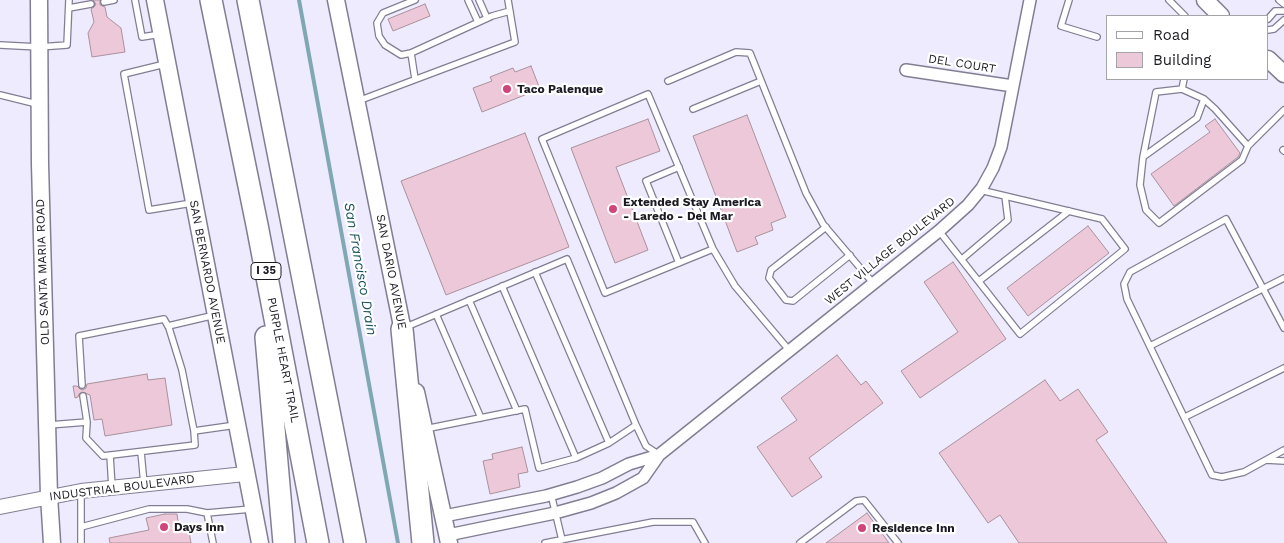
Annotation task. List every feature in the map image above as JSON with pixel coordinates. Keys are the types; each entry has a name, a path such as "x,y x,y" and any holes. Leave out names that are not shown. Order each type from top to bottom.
{"highway":[{"name":"PURPLE HEART TRAIL","path":"211,0 257,225 318,543"},
{"name":"I 35","path":"248,0 355,543"},
{"path":"257,225 284,543"},
{"path":"402,329 423,543"}],"main road":[{"name":"OLD SANTA MARIA ROAD","path":"39,0 47,425 52,543"},
{"name":"SAN BERNARDO AVENUE","path":"156,0 260,543"},
{"name":"SAN DARIO AVENUE","path":"336,0 402,329 448,539"},
{"path":"1269,60 1284,74"}],"street":[{"name":"WEST VILLAGE BOULEVARD","path":"448,539 591,503 616,493 643,478 659,455 939,231 968,205 980,190 993,168 1001,147 1030,0"},
{"name":"DEL COURT","path":"906,70 1013,86"},
{"name":"WEST VILLAGE BOULEVARD","path":"444,516 577,488 629,464 659,455"},
{"name":"INDUSTRIAL BOULEVARD","path":"0,507 81,491 246,474"}],"lane":[{"path":"0,45 39,47 67,45 69,0"},
{"path":"104,2 114,0"},
{"path":"135,0 142,37 161,34"},
{"path":"415,0 382,13 377,23 379,36 385,45 393,52 401,55 411,53 487,18 510,11"},
{"path":"468,0 478,22"},
{"path":"479,0 487,18"},
{"path":"356,101 515,42 508,0"},
{"path":"1069,0 1062,26 1097,37"},
{"path":"1169,0 1184,15"},
{"path":"1279,0 1284,4"},
{"path":"69,8 90,4"},
{"path":"1269,18 1275,11 1284,12"},
{"path":"1269,30 1274,29 1284,20"},
{"path":"668,81 736,52 750,53 806,193 826,227 873,283"},
{"path":"411,53 415,79"},
{"path":"167,64 124,74 149,210 194,202"},
{"path":"1182,89 1184,80"},
{"path":"693,109 761,81"},
{"path":"1248,146 1204,99 1182,89 1156,92 1143,157 1140,185 1146,210 1160,223 1242,160 1248,146 1284,110"},
{"path":"713,249 605,293 542,139 648,94 713,249 735,286 789,350"},
{"path":"0,95 40,105"},
{"path":"1143,157 1197,118 1204,99"},
{"path":"679,167 646,181 679,263"},
{"path":"939,231 1020,334 1125,249 1102,219 980,190"},
{"path":"962,260 1008,220 1005,196"},
{"path":"979,281 1068,211"},
{"path":"1284,328 1226,219 1130,272 1124,284 1127,299 1212,474 1222,477 1244,472 1284,450"},
{"path":"826,227 771,270 769,278 786,300 793,301 850,255"},
{"path":"402,329 567,259 636,425 646,446 659,455"},
{"path":"535,272 609,443"},
{"path":"1150,346 1284,278"},
{"path":"502,286 576,458"},
{"path":"468,300 517,411"},
{"path":"168,326 215,314"},
{"path":"436,314 481,418"},
{"path":"82,385 79,336 164,320 168,326 182,370 195,445 103,456 86,438 87,422 83,396"},
{"path":"1184,417 1284,368"},
{"path":"424,429 525,410 539,468 576,458 609,443 636,425"},
{"path":"47,425 87,422"},
{"path":"194,431 236,425"},
{"path":"141,452 144,484"},
{"path":"110,455 112,488"},
{"path":"1266,460 1284,461"},
{"path":"81,491 82,543"},
{"path":"551,494 562,540"},
{"path":"800,543 856,501 864,500 898,543"},
{"path":"81,527 149,509 186,509 207,513 253,509"},
{"path":"207,513 213,543"},
{"path":"545,543 653,522 694,522 705,543"}],"building":[{"path":"93,0 100,0 100,5 105,7 107,17 121,28 125,52 92,57 88,33 94,22 91,9 96,4"},
{"path":"425,4 430,16 393,31 388,19"},
{"name":"Taco Palenque","path":"531,66 540,89 482,112 473,88 492,81 490,77 513,68 515,72"},
{"path":"747,115 786,217 771,223 773,230 755,237 758,244 737,252 693,136"},
{"name":"Extended Stay America - Laredo - Del Mar","path":"648,119 660,151 616,167 648,250 615,263 571,148"},
{"path":"1215,119 1240,153 1238,157 1174,206 1151,174 1210,132 1205,126"},
{"path":"525,133 569,247 446,295 401,181"},
{"path":"1088,226 1109,253 1028,316 1007,288"},
{"path":"953,262 1006,339 920,398 901,371 958,332 924,282"},
{"path":"837,355 861,385 866,381 883,403 809,458 822,477 792,497 757,447 797,420 781,398"},
{"path":"147,374 148,380 165,378 172,425 105,436 102,419 94,420 90,395 82,392 75,398 73,386 83,390 87,384"},
{"path":"1045,380 1060,401 1078,389 1108,432 1096,440 1167,543 1019,543 1000,515 988,523 939,453"},
{"path":"522,447 528,472 518,474 520,487 490,494 483,461 493,459 492,454"},
{"name":"Residence Inn","path":"867,513 889,543 826,543"},
{"name":"Days Inn","path":"165,514 177,514 179,528 188,526 191,543 110,543 109,538 149,530 146,518"}],"waterway":[{"name":"San Francisco Drain","path":"299,0 398,543"}],"place":[{"name":"Taco Palenque","path":"507,89"},
{"name":"Extended Stay America - Laredo - Del Mar","path":"613,209"},
{"name":"Days Inn","path":"164,527"},
{"name":"Residence Inn","path":"862,528"}]}
